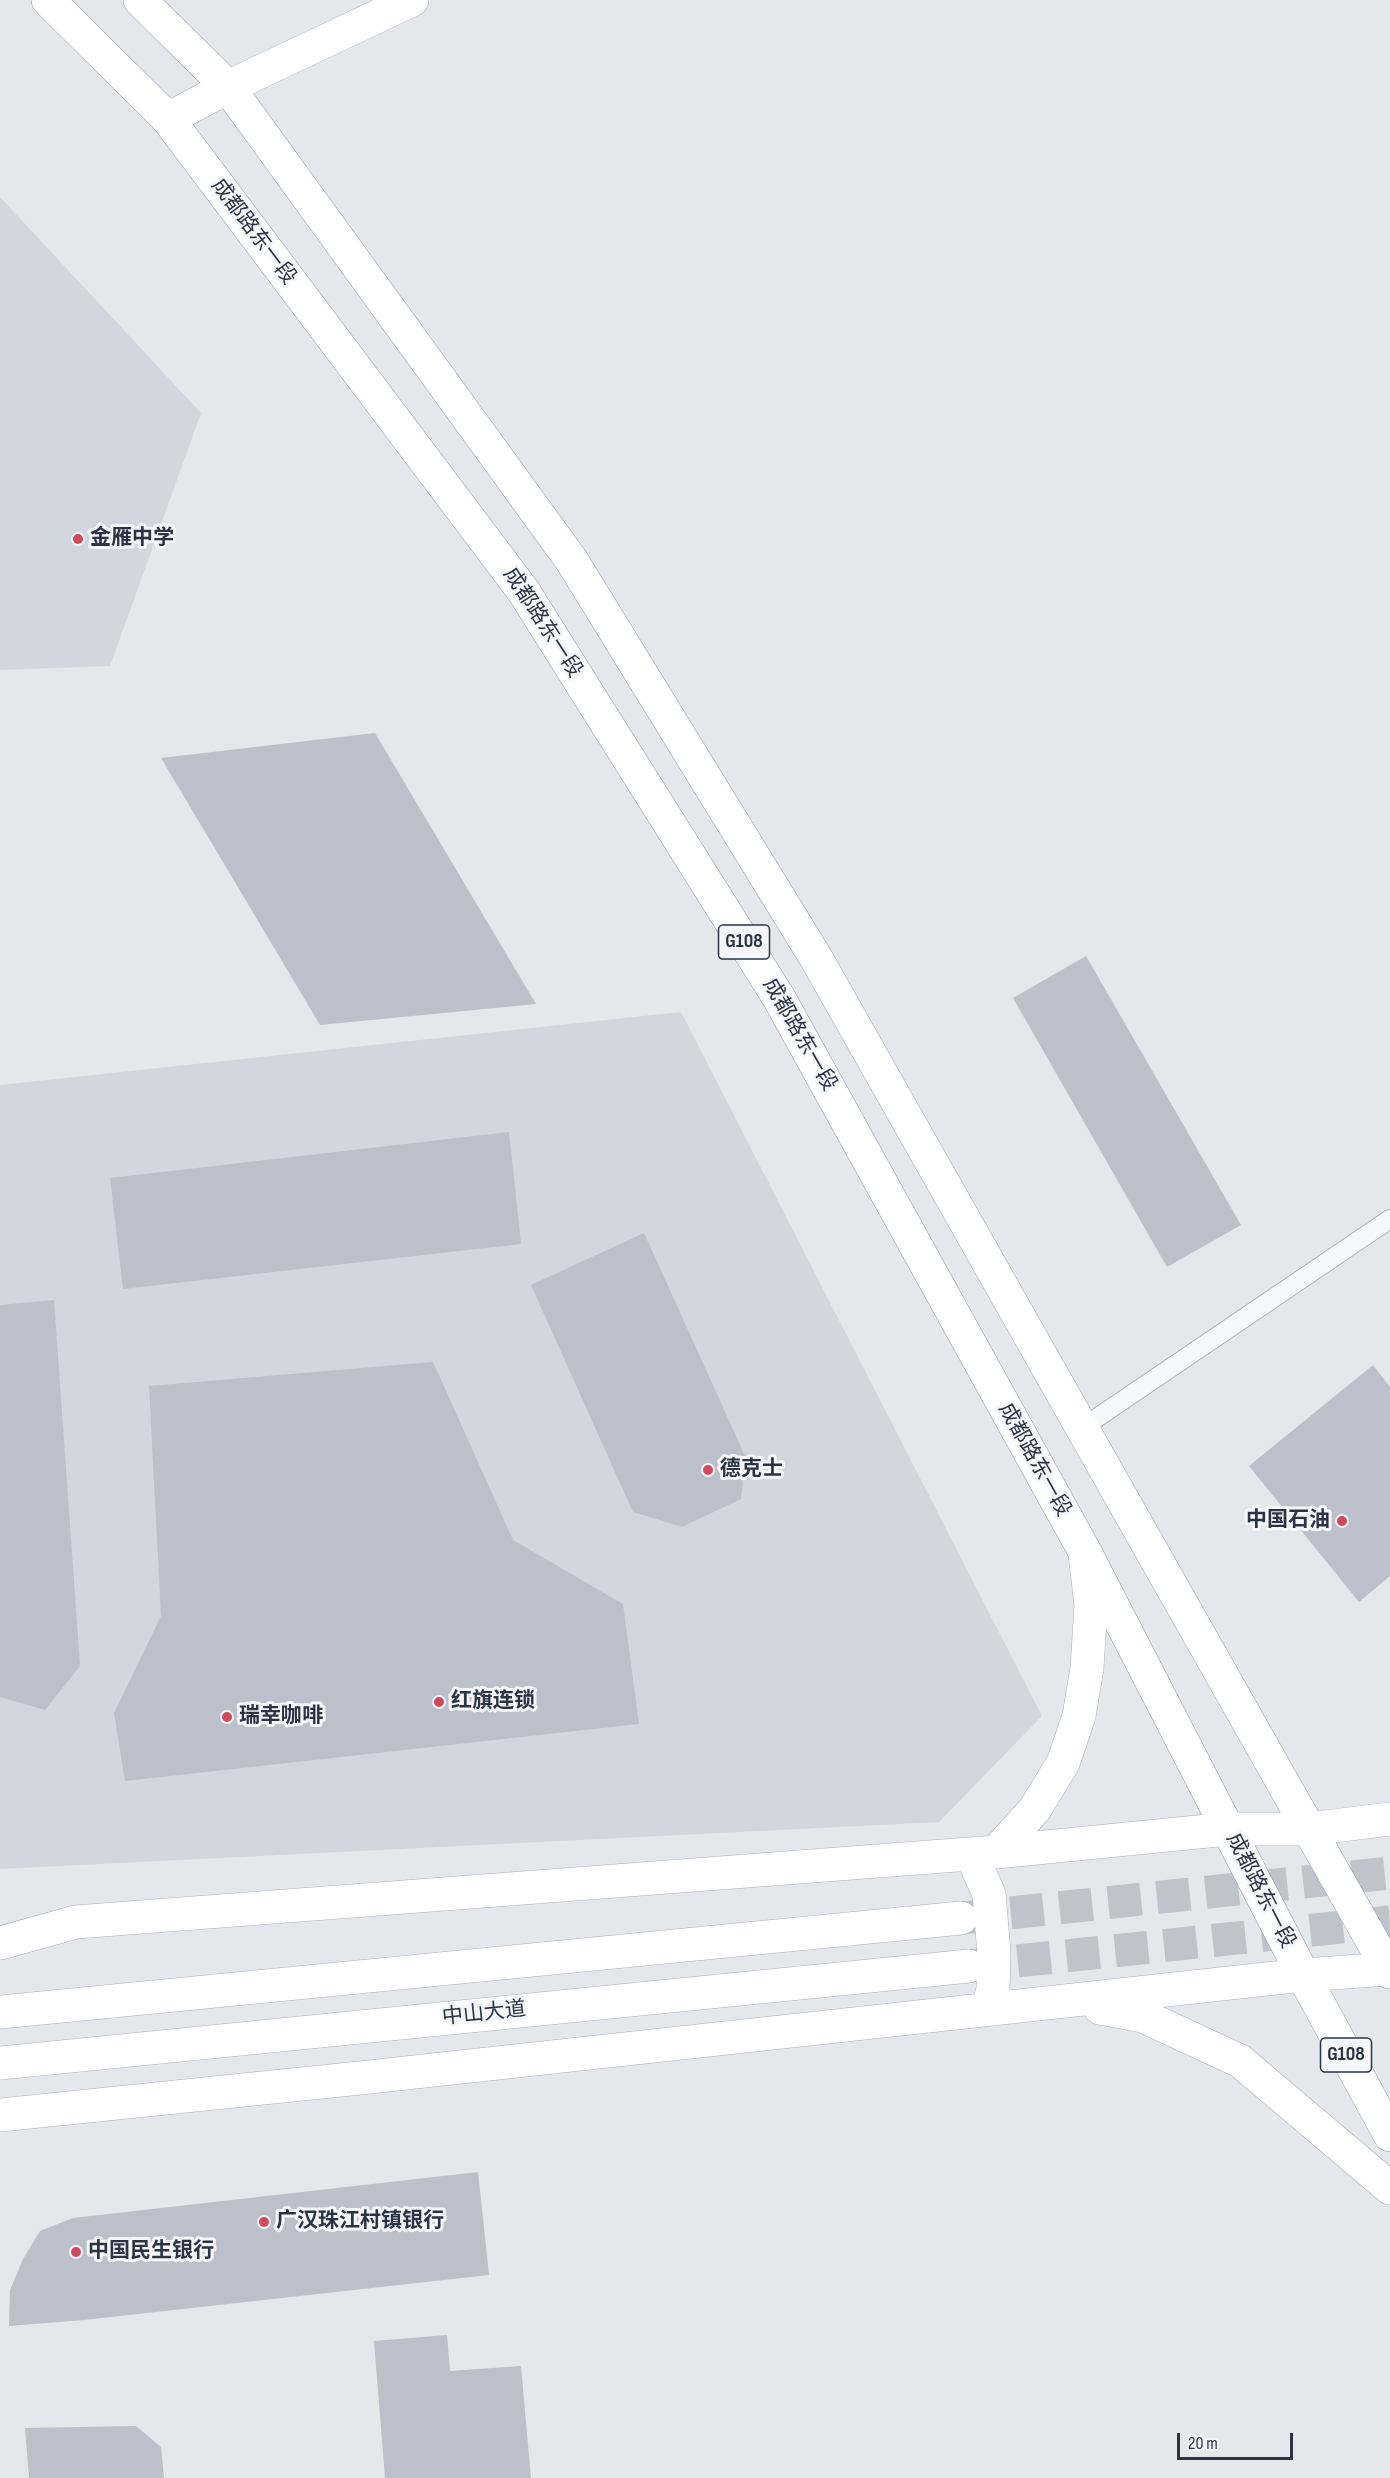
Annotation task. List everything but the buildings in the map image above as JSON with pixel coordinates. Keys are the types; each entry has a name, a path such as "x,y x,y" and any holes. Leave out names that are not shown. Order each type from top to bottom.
{"main road":[{"name":"成都路东一段","path":"48,0 168,118 524,592 779,999 1085,1552 1303,1975"},
{"name":"G108","path":"140,0 228,87 572,561 816,958 1390,1970"},
{"path":"168,118 412,0"},
{"path":"983,1853 1035,1809 1063,1763 1079,1716 1087,1668 1091,1605 1085,1552"},
{"path":"0,1943 76,1922 983,1853 1228,1829 1309,1829 1390,1819"},
{"path":"983,1853 994,1953 993,1990 987,2010"},
{"path":"0,2012 961,1918"},
{"name":"中山大道","path":"0,2062 969,1966"},
{"path":"0,2115 1303,1975 1390,1970"},
{"name":"G108","path":"1303,1975 1390,2135"},
{"path":"1063,2001 1143,2016 1240,2061 1390,2188"}],"lane":[{"path":"1082,1428 1388,1225"}],"shaded area":[{"name":"金雁中学","path":"0,197 201,413 110,666 0,670"},
{"path":"681,1012 1042,1716 939,1822 0,1869 0,1085"}],"tunnel":[{"path":"962,1918 1390,1873"},
{"path":"969,1966 1390,1922"}],"place":[{"name":"金雁中学","path":"78,539"},
{"name":"德克士","path":"708,1470"},
{"name":"中国石油","path":"1342,1521"},
{"name":"红旗连锁","path":"439,1702"},
{"name":"瑞幸咖啡","path":"227,1717"},
{"name":"广汉珠江村镇银行","path":"264,2222"},
{"name":"中国民生银行","path":"76,2252"}]}
